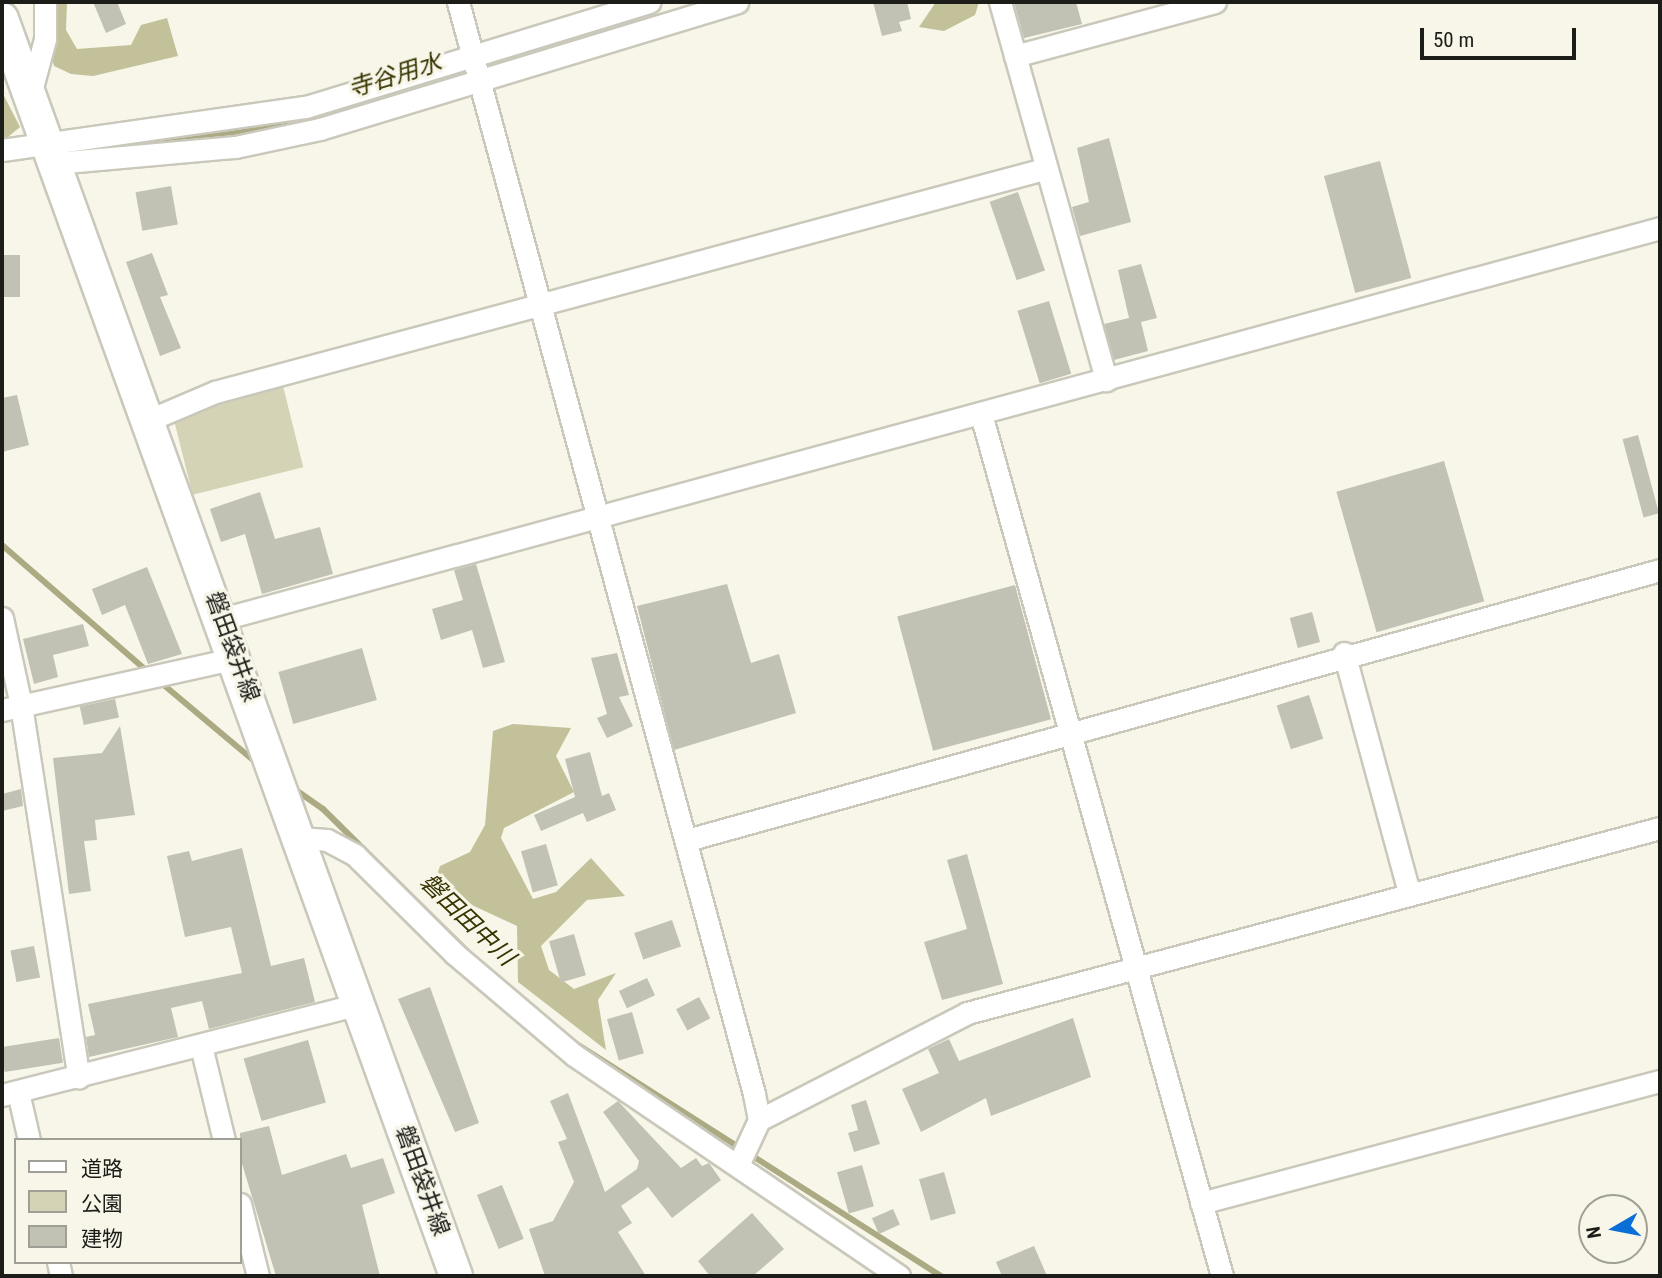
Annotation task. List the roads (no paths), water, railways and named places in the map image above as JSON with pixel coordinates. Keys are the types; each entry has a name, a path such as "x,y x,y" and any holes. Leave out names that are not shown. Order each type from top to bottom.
{"main road":[{"name":"磐田袋井線","path":"2,19 222,619 456,1276"}],"street":[{"path":"30,95 45,39 45,2"},
{"path":"458,2 687,840 759,1121"},
{"path":"50,151 306,107 649,2"},
{"path":"2,150 235,147 320,129 737,2"},
{"path":"1000,2 1044,169 1105,380"},
{"path":"1015,56 1215,2"},
{"path":"149,420 215,392 1044,169"},
{"path":"222,619 599,520 1660,228"},
{"path":"981,414 1222,1276"},
{"path":"687,840 1344,653 1660,570"},
{"path":"2,618 12,707 79,1078"},
{"path":"1344,653 1409,892"},
{"path":"12,707 236,658"},
{"path":"739,1163 759,1121 967,1013 1409,892 1660,828"},
{"path":"300,838 327,840 355,855 511,1005 574,1055 739,1163 899,1276"},
{"path":"28,1138 10,1094 359,1004"},
{"path":"201,1046 224,1138"},
{"path":"1201,1203 1660,1081"},
{"path":"242,1212 258,1276"}],"waterway":[{"name":"寺谷用水","path":"451,78 474,71"},
{"name":"寺谷用水","path":"113,147 290,125"},
{"name":"磐田田中川","path":"2,545 148,672"},
{"name":"磐田田中川","path":"159,681 258,764"},
{"name":"磐田田中川","path":"293,788 323,809 471,955"},
{"name":"磐田田中川","path":"572,1041 941,1276"}]}
